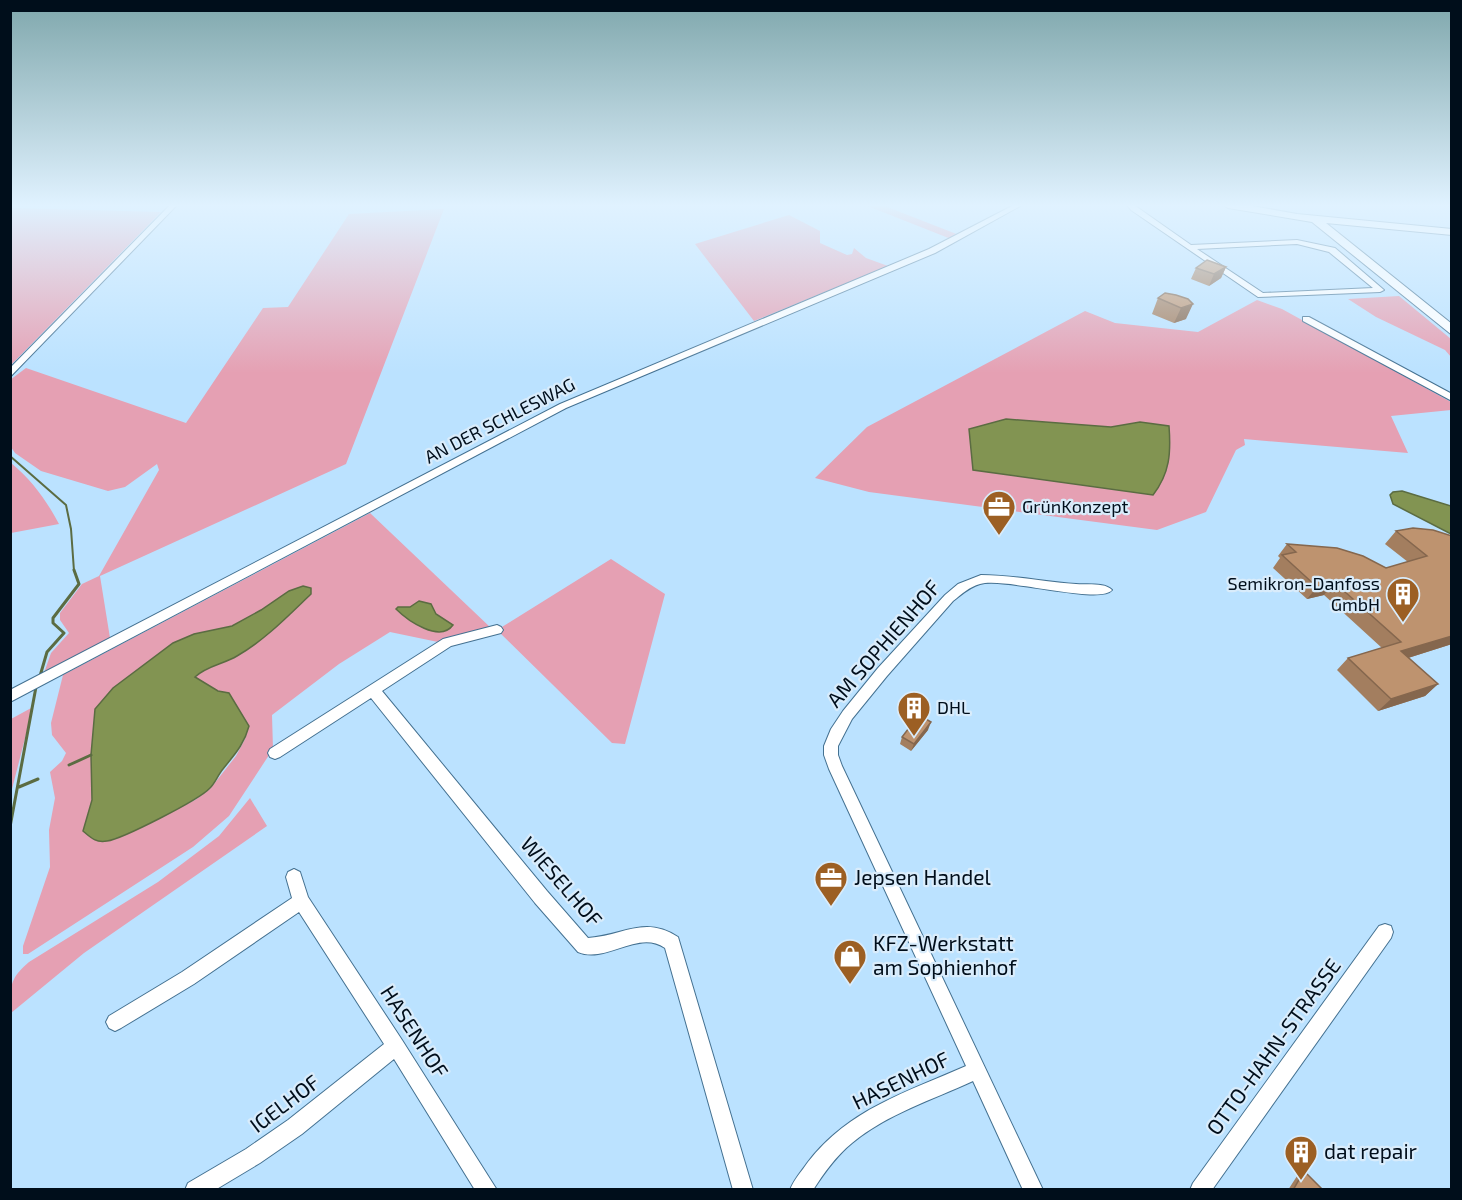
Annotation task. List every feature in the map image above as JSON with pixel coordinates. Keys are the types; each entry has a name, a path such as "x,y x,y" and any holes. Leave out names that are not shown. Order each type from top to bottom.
{"main road":[{"path":"1366,261 1452,332"}],"street":[{"path":"10,374 120,261"},
{"name":"AN DER SCHLESWAG","path":"10,697 563,406 908,261"},
{"path":"1210,261 1261,295 1380,290 1345,261"},
{"path":"1306,320 1452,398"},
{"name":"AM SOPHIENHOF","path":"1033,1190 834,762 830,749 833,736 850,711 949,598 962,587 981,579 1003,579 1067,588 1106,590"},
{"path":"275,753 447,642 497,630"},
{"name":"WIESELHOF","path":"373,690 584,946 594,947 652,932 665,936 672,943 743,1190"},
{"name":"HASENHOF","path":"294,877 301,901 487,1190"},
{"path":"115,1022 188,978 301,901"},
{"name":"OTTO-HAHN-STRASSE","path":"1200,1190 1385,932"},
{"name":"IGELHOF","path":"195,1190 253,1156 295,1127 396,1046"},
{"name":"HASENHOF","path":"800,1190 823,1160 850,1131 880,1114 977,1070"}],"shaded area":[{"path":"10,261 113,261 11,365"},
{"path":"318,261 424,261 346,464 100,576 110,638 44,673 51,653 69,633 60,620 60,613 82,584 99,576 159,470 157,464 125,487 108,491 41,471 15,453 11,447 10,380 26,368 186,423 263,308 288,307"},
{"path":"708,261 874,261 888,266 754,321"},
{"path":"1399,296 1451,339 1451,357 1445,350 1376,317 1348,299"},
{"path":"1257,300 1282,309 1451,402 1451,410 1391,416 1408,453 1244,439 1245,445 1236,450 1206,512 1157,530 869,492 815,478 867,427 1085,311 1115,323 1198,332","holes":["1006,419 1111,427 1140,422 1153,495 973,470"]},
{"path":"1006,419 1111,427 1140,422 1169,426 1170,445 1166,471 1153,495 973,470 969,429"},
{"path":"11,463 38,491 59,524 11,533"},
{"path":"1402,491 1451,506 1451,534 1393,504 1390,495 1393,492"},
{"path":"370,513 491,628 438,642 390,632 339,664 272,715 273,749 229,816 193,847 28,954 23,954 23,946 50,867 49,830 55,798 50,772 62,761 66,753 52,735 51,723 63,675","holes":["261,610 236,657 200,672 195,678 218,691 229,693 249,726 236,756 210,789 195,800 142,827 83,831 92,800 91,754 95,709 194,634 232,626"]},
{"path":"611,559 665,594 625,744 612,743 497,630"},
{"path":"303,586 311,588 311,594 267,635 237,656 204,670 195,677 218,691 229,693 249,726 235,754 210,788 177,810 115,839 97,841 91,838 83,831 92,800 91,755 95,709 113,688 173,643 194,634 232,626 289,591"},
{"path":"419,601 431,604 436,614 453,625 440,632 432,631 416,624 396,609 410,607"},
{"path":"33,707 11,793 11,719"},
{"path":"250,798 267,826 84,953 11,1013 12,984 18,973 29,962 158,882 219,836"}],"building":[{"path":"1206,261 1226,267 1214,274 1196,268"},
{"path":"1165,293 1188,299 1193,304 1181,308 1158,298"},
{"name":"Semikron-Danfoss GmbH","path":"1413,528 1433,530 1452,536 1452,636 1401,651 1438,684 1391,699 1348,658 1401,642 1334,582 1317,587 1282,555 1296,552 1287,544 1337,548 1363,556 1386,568 1427,556 1396,531"},
{"path":"919,715 931,722 914,744 902,737"},
{"path":"1304,1171 1323,1190 1293,1190"}],"waterway":[{"path":"10,456 66,505 71,529 74,571"},
{"path":"40,676 47,652 64,633 53,623 53,618 79,584 74,570"},
{"path":"10,827 36,687"},
{"path":"69,765 91,755"},
{"path":"19,787 38,779"}],"place":[{"name":"GrünKonzept","path":"999,536"},
{"name":"Semikron-Danfoss GmbH","path":"1403,623"},
{"name":"DHL","path":"914,737"},
{"name":"Jepsen Handel","path":"831,907"},
{"name":"KFZ-Werkstatt am Sophienhof","path":"850,985"},
{"name":"dat repair","path":"1301,1181"}]}
